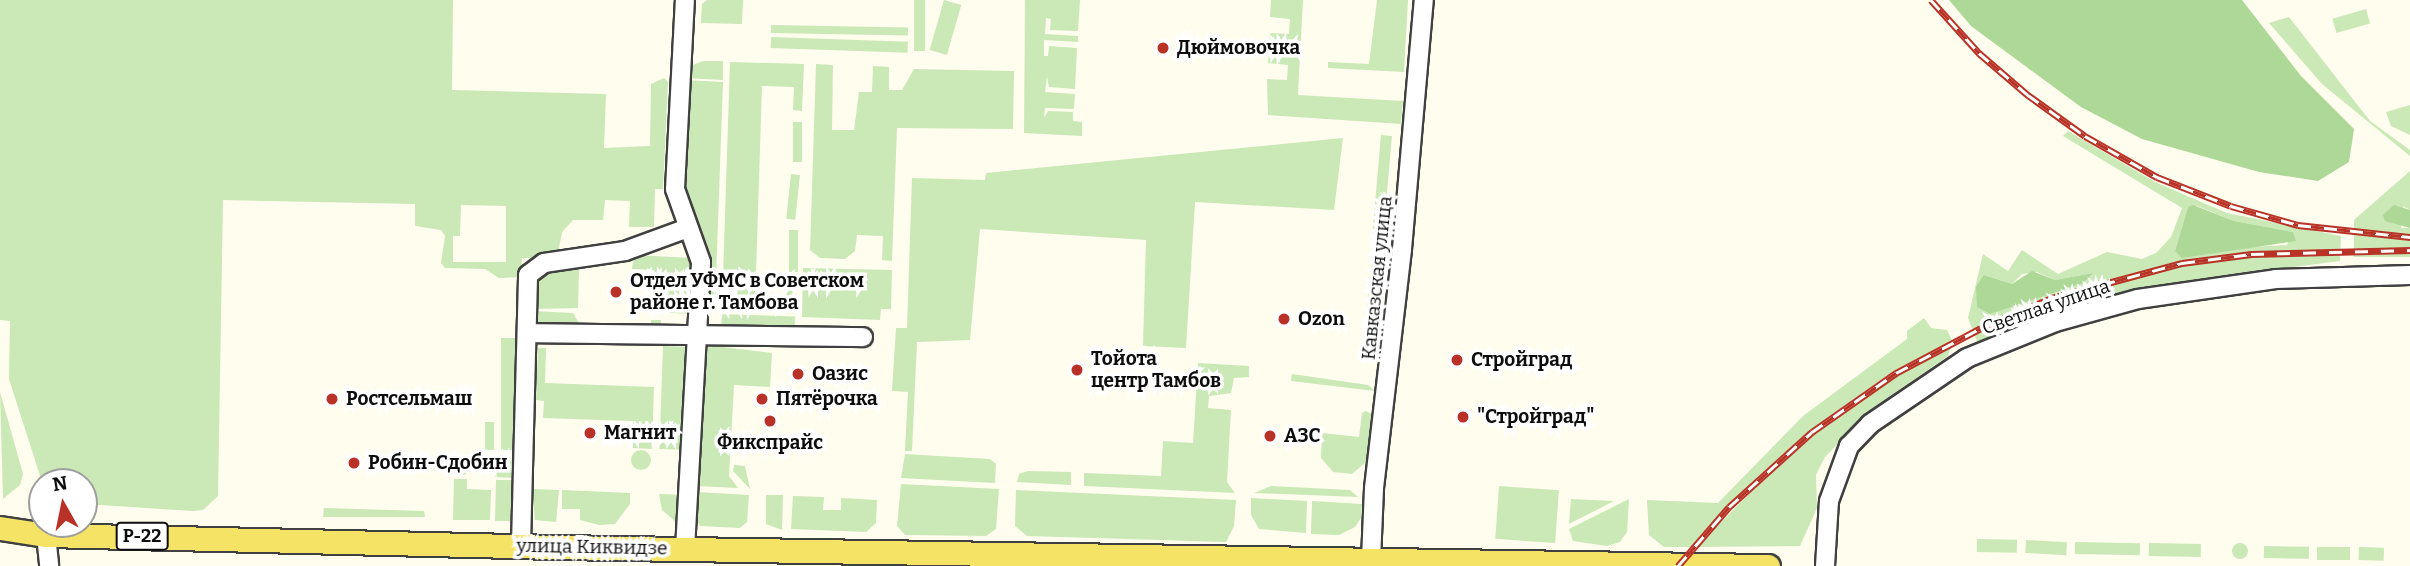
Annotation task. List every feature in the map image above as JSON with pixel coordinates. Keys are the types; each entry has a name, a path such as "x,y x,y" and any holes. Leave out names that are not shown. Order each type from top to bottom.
{"main road":[{"name":"Р-22","path":"0,528 28,532"},
{"name":"улица Киквидзе","path":"98,535 685,549 1768,566"},
{"name":"Р-22","path":"0,542 28,537"}],"street":[{"path":"685,0 675,189 701,262 685,549"},
{"name":"Кавказская улица","path":"1371,560 1374,488 1402,249 1424,0"},
{"path":"521,545 526,281 537,266 625,251 688,228"},
{"name":"Светлая улица","path":"1825,566 1829,502 1849,446 1870,424 1966,358 2055,322 2138,299 2276,279 2410,275"},
{"path":"527,333 659,338 671,332 863,337"},
{"path":"46,538 49,566"}],"green space":[{"path":"0,0 453,0 452,90 606,94 604,148 650,146 651,84 664,78 668,82 663,189 655,189 654,227 629,227 630,201 605,200 603,220 573,220 562,232 558,252 549,258 522,258 521,277 499,278 485,269 445,268 441,263 445,236 441,230 415,226 415,204 223,200 218,496 203,510 98,505 98,468 38,468 9,379 10,321 0,320","holes":["461,205 506,206 506,262 453,262 453,236 460,236"]},
{"path":"707,0 743,0 742,24 701,23 702,4"},
{"path":"914,0 925,0 925,51 914,51"},
{"path":"944,0 961,5 947,55 930,50"},
{"path":"1025,0 1080,0 1078,31 1050,30 1051,19 1046,18 1045,34 1078,36 1078,42 1044,40 1044,56 1048,56 1049,46 1077,48 1075,89 1049,87 1047,77 1045,92 1075,94 1074,109 1045,108 1044,118 1048,111 1073,112 1073,121 1082,122 1082,136 1024,133"},
{"path":"1271,0 1303,0 1298,95 1403,101 1401,124 1268,115 1267,79 1287,80 1288,65 1268,63 1270,33 1289,34 1290,19 1270,17"},
{"path":"1377,0 1408,0 1404,72 1328,68 1328,62 1369,64"},
{"path":"1949,0 2242,0 2301,76 2354,129 2349,162 2318,181 2259,172 2142,139 2081,107 1971,26"},
{"path":"2366,9 2370,23 2336,33 2332,19"},
{"path":"2289,17 2370,121 2410,150 2410,156 2322,84 2269,23"},
{"path":"771,25 908,27 908,35 771,33"},
{"path":"771,37 908,42 908,53 771,48"},
{"path":"703,61 723,61 723,80 685,78 690,66"},
{"path":"730,62 804,64 802,111 793,110 794,87 762,86 755,304 786,305 787,281 796,281 795,310 722,307"},
{"path":"816,64 833,65 832,130 854,130 859,92 872,92 873,66 889,67 889,90 902,90 914,69 1014,71 1013,129 897,128 892,261 882,260 883,236 857,235 855,251 845,259 820,258 810,250"},
{"path":"684,80 723,82 715,307 706,307 708,251 681,195"},
{"path":"2410,105 2410,135 2391,126 2386,112"},
{"path":"793,122 802,122 802,162 793,162"},
{"path":"2068,131 2155,182 2227,213 2341,236 2340,261 2150,286 2025,324 1978,344 1968,318 1983,254 2008,271 2022,250 2058,274 2107,252 2142,259 2156,253 2171,237 2182,208 2063,136","holes":["2197,206 2234,221 2293,232 2287,245 2175,251 2188,207","2037,272 2055,280 2093,273 1990,314 1984,275 2012,284 2022,274"]},
{"path":"1381,135 1392,136 1383,236 1372,235"},
{"path":"1343,138 1334,210 1195,202 1186,348 1143,346 1146,240 980,229 970,340 917,342 912,451 905,451 908,392 892,391 896,328 907,328 912,178 985,180 986,173"},
{"path":"2410,171 2410,210 2403,206 2401,228 2410,228 2410,257 2354,257 2354,220"},
{"path":"791,174 800,175 795,220 786,219"},
{"path":"2193,205 2234,221 2293,232 2296,241 2182,258 2175,251 2188,207"},
{"path":"2394,205 2410,210 2410,228 2385,221 2383,215"},
{"path":"789,230 798,230 798,272 789,272"},
{"path":"1373,251 1383,252 1371,361 1362,360"},
{"path":"634,255 692,258 695,314 670,313 670,295 652,294 653,270 632,269"},
{"path":"548,267 579,268 578,308 533,309 534,273"},
{"path":"803,268 892,270 891,309 881,309 880,320 802,317"},
{"path":"2032,271 2055,280 2093,273 2083,283 1990,314 1977,307 1976,287 1984,275 2012,284"},
{"path":"533,311 573,313 580,325 651,326 651,320 661,320 661,333 536,329"},
{"path":"722,314 795,317 795,330 722,327"},
{"path":"1924,318 1931,328 1947,330 1952,340 1882,379 1826,419 1763,472 1692,547 1664,547 1649,535 1647,500 1718,503 1803,416 1907,339 1907,331"},
{"path":"501,338 520,338 520,450 501,450"},
{"path":"1952,344 1948,356 1874,407 1825,457 1816,475 1817,508 1800,546 1696,547 1794,449 1885,382"},
{"path":"706,345 772,353 770,387 734,385 729,476 738,488 697,486"},
{"path":"663,346 692,347 688,450 659,449"},
{"path":"538,348 546,348 545,383 654,387 652,449 632,448 633,421 543,418 544,401 536,400"},
{"path":"1198,363 1249,366 1249,377 1234,378 1231,393 1209,396 1208,408 1231,410 1227,482 1235,493 1084,486 1084,473 1161,476 1163,441 1193,443"},
{"path":"1292,374 1368,385 1375,391 1291,381"},
{"path":"0,392 23,474 20,485 3,499"},
{"path":"1366,411 1373,415 1366,462 1352,474 1333,472 1321,458 1322,433 1359,437 1362,413"},
{"path":"485,422 494,422 494,450 485,450"},
{"path":"641,450 648,453 651,460 648,467 641,470 634,467 631,460 634,453"},
{"path":"905,454 990,459 996,464 995,483 901,478"},
{"path":"460,458 466,461 469,467 466,473 460,476 454,473 451,467 454,461"},
{"path":"496,459 517,460 516,478 495,477"},
{"path":"734,465 745,466 750,489 733,471"},
{"path":"1028,471 1071,472 1071,485 1017,482 1019,474"},
{"path":"454,479 467,479 467,489 491,490 490,520 453,520"},
{"path":"496,480 517,480 510,521 495,521"},
{"path":"901,484 999,489 996,529 986,536 905,535 897,526"},
{"path":"1271,486 1350,490 1358,497 1254,493"},
{"path":"1499,486 1559,490 1555,543 1495,539"},
{"path":"532,489 559,490 556,522 535,520"},
{"path":"562,490 630,493 630,504 615,524 599,525 580,520 580,509 562,509"},
{"path":"1016,490 1236,500 1234,526 1226,542 1027,536 1015,526"},
{"path":"697,492 749,495 747,522 740,528 700,526 695,516"},
{"path":"659,494 686,495 677,523 662,510"},
{"path":"766,495 783,495 782,530 766,524"},
{"path":"793,496 824,497 823,510 841,510 841,498 877,500 876,523 866,532 791,529"},
{"path":"1251,498 1307,501 1306,533 1259,529 1251,515"},
{"path":"1571,499 1614,501 1569,524"},
{"path":"1629,499 1627,532 1620,542 1607,546 1573,541 1569,529"},
{"path":"1312,501 1362,504 1361,518 1355,527 1339,535 1311,534"},
{"path":"324,508 424,511 425,517 323,517"},
{"path":"1977,539 2017,540 2017,553 1977,552"},
{"path":"2026,540 2067,542 2066,555 2025,553"},
{"path":"2075,542 2140,543 2140,555 2075,554"},
{"path":"2149,543 2201,544 2201,557 2149,556"},
{"path":"2237,543 2243,543 2248,551 2246,557 2237,559 2232,554 2232,548"},
{"path":"2264,546 2309,547 2309,559 2264,558"},
{"path":"2317,547 2350,547 2350,560 2317,560"},
{"path":"2359,547 2384,548 2384,561 2359,560"}],"railway":[{"path":"1931,0 1979,53 2028,95 2085,136 2157,177 2231,206 2298,225 2410,237"},
{"path":"1678,566 1729,507 1812,432 1896,373 1981,328 2052,298 2182,263 2251,254 2410,250"}],"place":[{"name":"Дюймовочка","path":"1163,48"},
{"name":"Отдел УФМС в Советском районе г. Тамбова","path":"616,292"},
{"name":"Ozon","path":"1284,319"},
{"name":"Стройград","path":"1457,360"},
{"name":"Тойота центр Тамбов","path":"1077,370"},
{"name":"Оазис","path":"798,374"},
{"name":"Ростсельмаш","path":"332,399"},
{"name":"Пятёрочка","path":"762,399"},
{"name":"\"Стройград\"","path":"1463,417"},
{"name":"Фикспрайс","path":"770,421"},
{"name":"Магнит","path":"590,433"},
{"name":"АЗС","path":"1270,436"},
{"name":"Робин-Сдобин","path":"354,463"}]}
